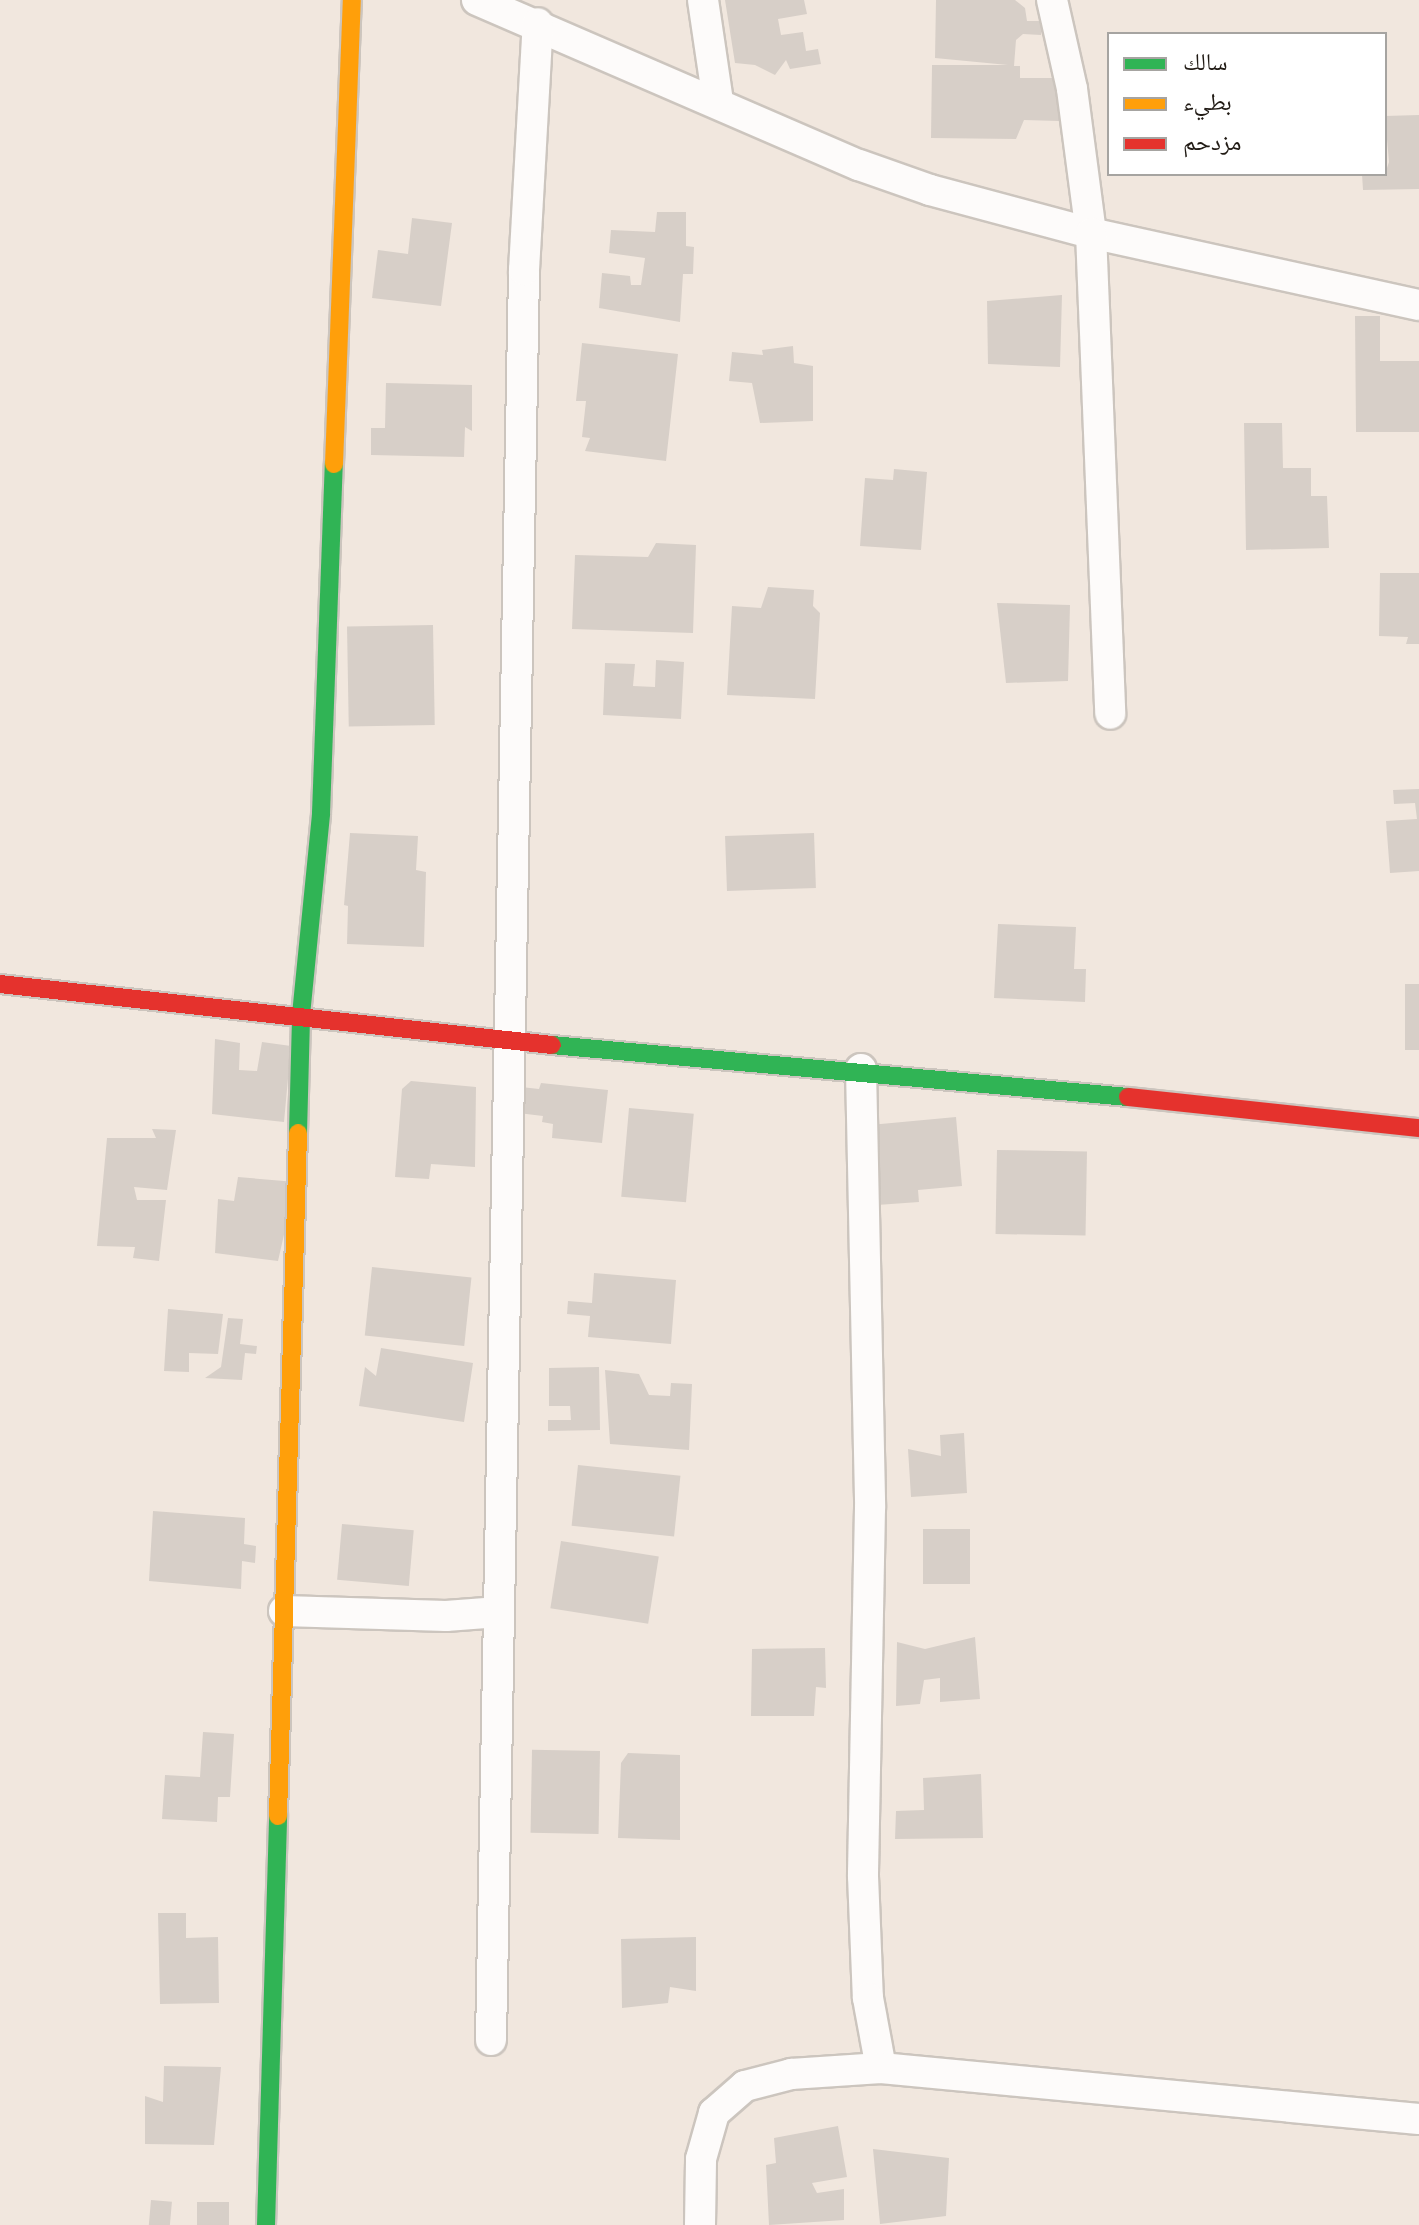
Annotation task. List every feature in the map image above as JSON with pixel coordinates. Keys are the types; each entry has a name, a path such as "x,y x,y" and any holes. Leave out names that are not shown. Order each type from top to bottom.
{"street":[{"path":"266,2225 301,1015 321,813 352,0"},
{"path":"477,0 505,5 538,23 915,185 1091,233 1419,305"},
{"path":"703,0 718,102"},
{"path":"1052,0 1072,89 1091,233 1110,714"},
{"path":"491,2040 506,1041 519,681 524,270 538,23"},
{"path":"0,984 301,1015 506,1041 861,1069 1419,1128"},
{"path":"861,1069 870,1508 863,1876 868,1998 881,2068"},
{"path":"284,1611 446,1616 499,1612"},
{"path":"700,2225 701,2159 714,2113 745,2086 791,2074 881,2068 1419,2119"}],"building":[{"path":"725,0 804,0 807,14 778,19 781,35 803,32 806,51 818,49 821,64 790,69 786,60 775,75 755,65 735,63"},
{"path":"936,0 1015,0 1025,8 1027,21 1043,21 1041,35 1023,34 1016,40 1014,66 1020,66 1020,78 1059,78 1059,121 1024,120 1016,139 931,138 932,65 1008,65 935,58"},
{"path":"1419,115 1419,189 1363,190 1362,176 1387,176 1387,116"},
{"path":"657,212 686,212 686,246 694,247 693,274 683,274 680,322 599,308 602,273 630,276 631,285 641,285 645,258 609,253 611,230 655,232"},
{"path":"412,218 452,223 441,306 372,298 378,250 408,254"},
{"path":"1062,295 1060,367 988,364 987,301"},
{"path":"1355,316 1380,316 1380,361 1419,361 1419,432 1356,432"},
{"path":"582,343 678,354 666,461 585,451 590,438 582,437 586,401 576,401"},
{"path":"793,346 794,363 813,366 813,421 760,423 752,383 729,381 732,352 763,355 762,350"},
{"path":"386,383 472,385 472,431 465,427 464,457 371,455 371,428 385,428"},
{"path":"1244,423 1282,423 1283,468 1311,468 1311,496 1327,496 1329,548 1246,550"},
{"path":"894,469 927,472 921,550 860,546 865,478 893,480"},
{"path":"656,543 696,545 693,633 572,629 575,555 648,557"},
{"path":"1380,573 1419,573 1419,644 1406,644 1408,637 1379,636"},
{"path":"768,587 814,590 813,606 820,613 815,699 727,695 732,606 761,608"},
{"path":"997,603 1070,605 1068,681 1006,683"},
{"path":"433,625 435,725 349,726 347,627"},
{"path":"656,660 684,662 681,719 603,715 605,663 635,664 633,686 655,687"},
{"path":"1419,789 1419,871 1390,873 1386,821 1417,819 1415,803 1394,804 1393,790"},
{"path":"350,833 418,836 416,870 426,872 424,947 347,944 348,906 344,905"},
{"path":"814,833 816,888 727,891 725,836"},
{"path":"998,924 1076,927 1074,969 1086,969 1085,1002 994,998"},
{"path":"1405,984 1419,984 1419,1050 1405,1050"},
{"path":"215,1039 240,1043 239,1070 257,1071 262,1042 291,1046 284,1122 212,1114"},
{"path":"411,1081 476,1087 475,1167 431,1164 429,1179 395,1177 402,1089"},
{"path":"541,1083 608,1090 602,1143 552,1138 553,1124 542,1122 543,1116 518,1113 521,1087 539,1089"},
{"path":"629,1108 694,1114 686,1202 621,1197"},
{"path":"956,1117 962,1186 918,1190 919,1202 877,1205 870,1125"},
{"path":"152,1129 176,1130 167,1190 134,1187 137,1200 166,1200 159,1261 133,1258 135,1247 97,1246 107,1138 156,1138"},
{"path":"997,1150 1087,1152 1086,1236 996,1234"},
{"path":"238,1177 296,1182 278,1261 215,1253 218,1199 234,1201"},
{"path":"372,1267 471,1277 464,1346 365,1336"},
{"path":"594,1273 676,1280 671,1344 588,1337 590,1316 567,1314 568,1301 592,1303"},
{"path":"168,1309 223,1314 218,1354 189,1353 189,1372 164,1371"},
{"path":"228,1318 243,1319 240,1344 257,1346 256,1354 245,1353 242,1380 205,1378 221,1367"},
{"path":"381,1348 473,1363 464,1422 359,1406 365,1367 376,1376"},
{"path":"599,1367 600,1430 548,1431 548,1420 571,1420 570,1406 549,1406 549,1368"},
{"path":"605,1370 639,1374 649,1395 670,1396 671,1383 692,1384 689,1450 610,1444"},
{"path":"964,1433 967,1493 911,1497 908,1449 941,1456 940,1435"},
{"path":"578,1465 680,1476 674,1536 572,1526"},
{"path":"153,1511 245,1518 244,1544 256,1546 255,1563 242,1561 241,1589 149,1581"},
{"path":"342,1524 414,1530 409,1586 337,1580"},
{"path":"923,1529 970,1529 970,1584 923,1584"},
{"path":"561,1541 659,1556 648,1624 550,1608"},
{"path":"975,1637 980,1699 940,1702 940,1678 924,1680 920,1704 896,1706 897,1642 925,1649"},
{"path":"825,1648 826,1688 816,1687 814,1716 751,1716 752,1649"},
{"path":"203,1732 234,1734 230,1797 218,1797 217,1822 162,1819 165,1775 200,1777"},
{"path":"532,1750 600,1751 599,1834 531,1833"},
{"path":"628,1753 680,1755 680,1840 618,1838 621,1763"},
{"path":"981,1774 983,1838 895,1839 896,1811 924,1810 923,1778"},
{"path":"158,1913 186,1913 186,1938 218,1937 219,2003 160,2004"},
{"path":"696,1937 696,1991 670,1987 668,2003 622,2008 621,1939"},
{"path":"164,2066 221,2067 214,2145 145,2144 145,2096 163,2102"},
{"path":"838,2126 847,2177 812,2183 817,2193 844,2189 844,2220 769,2225 766,2165 776,2163 774,2138"},
{"path":"873,2149 949,2158 946,2216 880,2224"},
{"path":"151,2200 172,2202 170,2225 149,2225"},
{"path":"197,2202 229,2202 229,2225 197,2225"}],"traffic: fast":[{"path":"298,1133 301,1015 321,813 334,464"},
{"path":"552,1045 1128,1097"},
{"path":"266,2225 278,1816"}],"traffic: slow":[{"path":"334,464 352,0"},
{"path":"278,1816 298,1133"}],"traffic: jam":[{"path":"0,984 552,1045"},
{"path":"1128,1097 1419,1128"}]}
